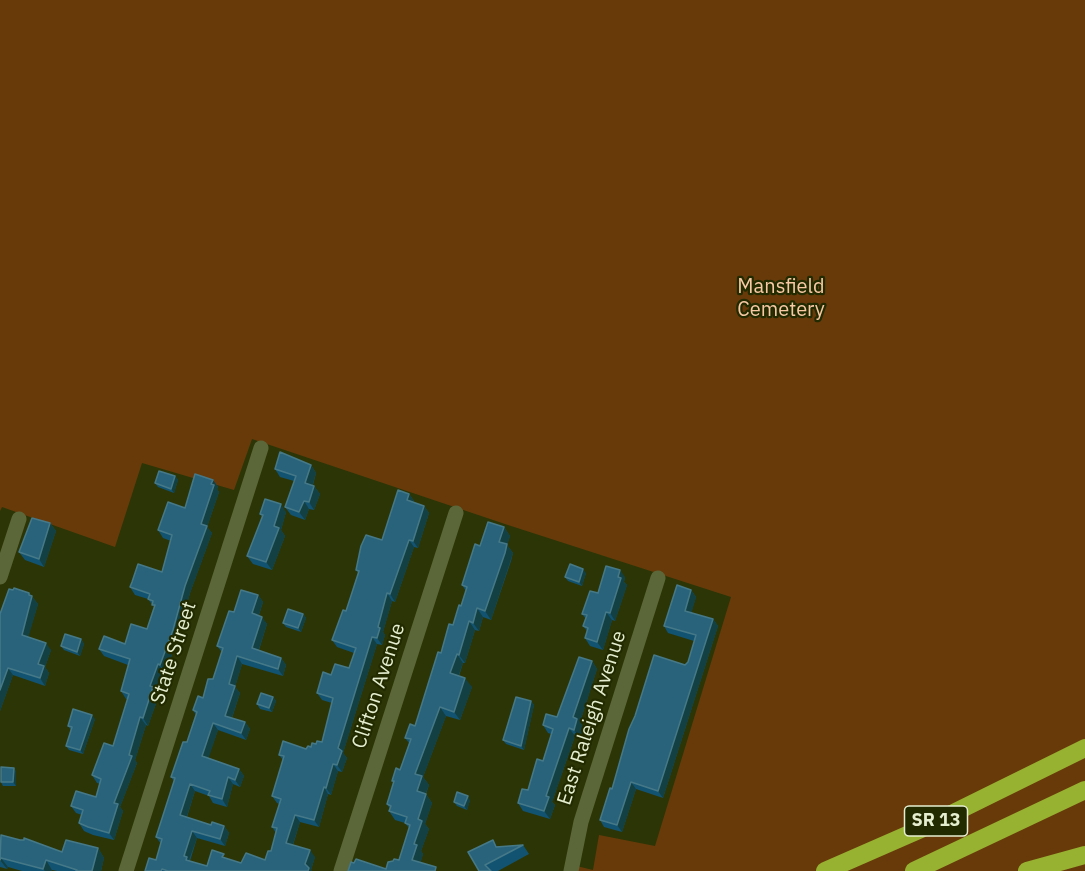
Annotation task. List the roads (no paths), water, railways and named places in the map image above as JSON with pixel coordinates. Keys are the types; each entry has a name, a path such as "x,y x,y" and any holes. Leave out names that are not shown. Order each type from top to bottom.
{"highway":[{"name":"SR 13","path":"825,871 912,833 1085,748"},
{"name":"SR 13","path":"914,871 1085,790"},
{"path":"1027,871 1085,855"}],"street":[{"name":"State Street","path":"126,871 261,448"},
{"name":"Clifton Avenue","path":"341,871 456,513"},
{"path":"0,577 19,519"},
{"name":"East Raleigh Avenue","path":"571,871 581,822 658,578"}],"park label":[{"name":"Mansfield Cemetery","path":"781,298"}]}
